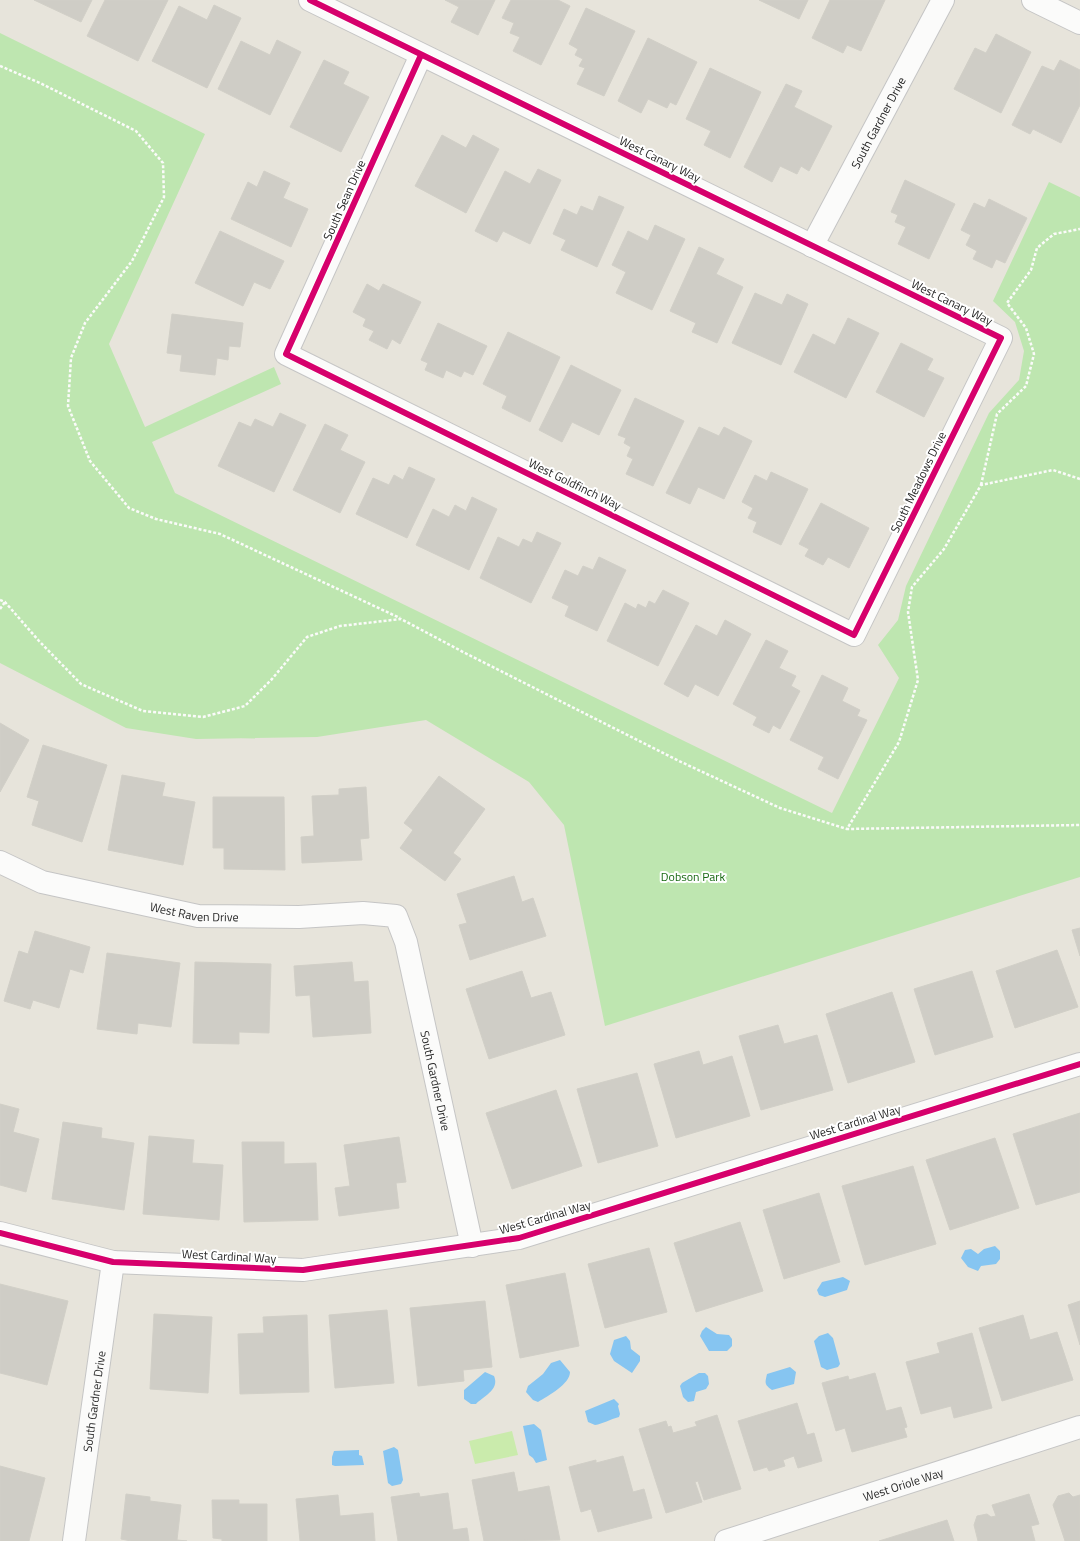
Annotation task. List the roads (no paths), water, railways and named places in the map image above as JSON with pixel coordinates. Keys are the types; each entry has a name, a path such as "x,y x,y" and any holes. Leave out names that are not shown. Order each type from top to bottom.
{"street":[{"name":"West Canary Way","path":"310,0 1001,338"},
{"name":"South Gardner Drive","path":"812,246 943,0"},
{"path":"1033,0 1080,23"},
{"name":"South Sean Drive","path":"286,354 422,55"},
{"name":"South Meadows Drive","path":"854,635 1001,338"},
{"name":"West Goldfinch Way","path":"286,354 854,635"},
{"name":"West Raven Drive","path":"0,862 42,882 198,916 299,917 363,913 396,916"},
{"name":"South Gardner Drive","path":"396,916 406,942 472,1246"},
{"name":"West Cardinal Way","path":"0,1233 113,1262 303,1270 472,1246 519,1238 1080,1064"},
{"name":"South Gardner Drive","path":"74,1541 113,1262"},
{"name":"West Oriole Way","path":"732,1540 1080,1427"}],"water":[{"path":"995,1246 1000,1251 1000,1259 996,1264 981,1266 978,1271 968,1267 961,1258 965,1250 971,1249 978,1254 984,1249"},
{"path":"843,1277 850,1281 847,1290 825,1297 819,1295 817,1290 822,1282"},
{"path":"706,1327 717,1334 729,1335 732,1339 732,1346 727,1351 709,1351 700,1336"},
{"path":"828,1333 833,1338 840,1364 838,1367 827,1370 821,1367 814,1341 819,1336"},
{"path":"626,1336 630,1341 631,1349 640,1356 640,1361 632,1373 614,1361 610,1354 614,1340"},
{"path":"560,1360 570,1372 566,1381 558,1389 538,1402 533,1400 526,1392 528,1386 543,1374 551,1363"},
{"path":"790,1367 796,1372 794,1384 772,1390 766,1385 767,1374"},
{"path":"485,1372 494,1376 495,1385 490,1392 476,1404 471,1404 464,1399 464,1390"},
{"path":"699,1373 705,1373 708,1376 709,1384 706,1389 696,1392 694,1401 688,1402 683,1397 680,1386 682,1383"},
{"path":"614,1399 619,1404 619,1417 595,1425 588,1422 585,1411"},
{"path":"534,1424 541,1430 547,1460 536,1463 529,1455 523,1426"},
{"path":"394,1447 398,1450 403,1480 401,1484 392,1486 388,1483 383,1451"},
{"path":"359,1450 359,1455 362,1456 364,1465 332,1465 334,1451"}],"park label":[{"name":"Dobson Park","path":"693,876"}]}
